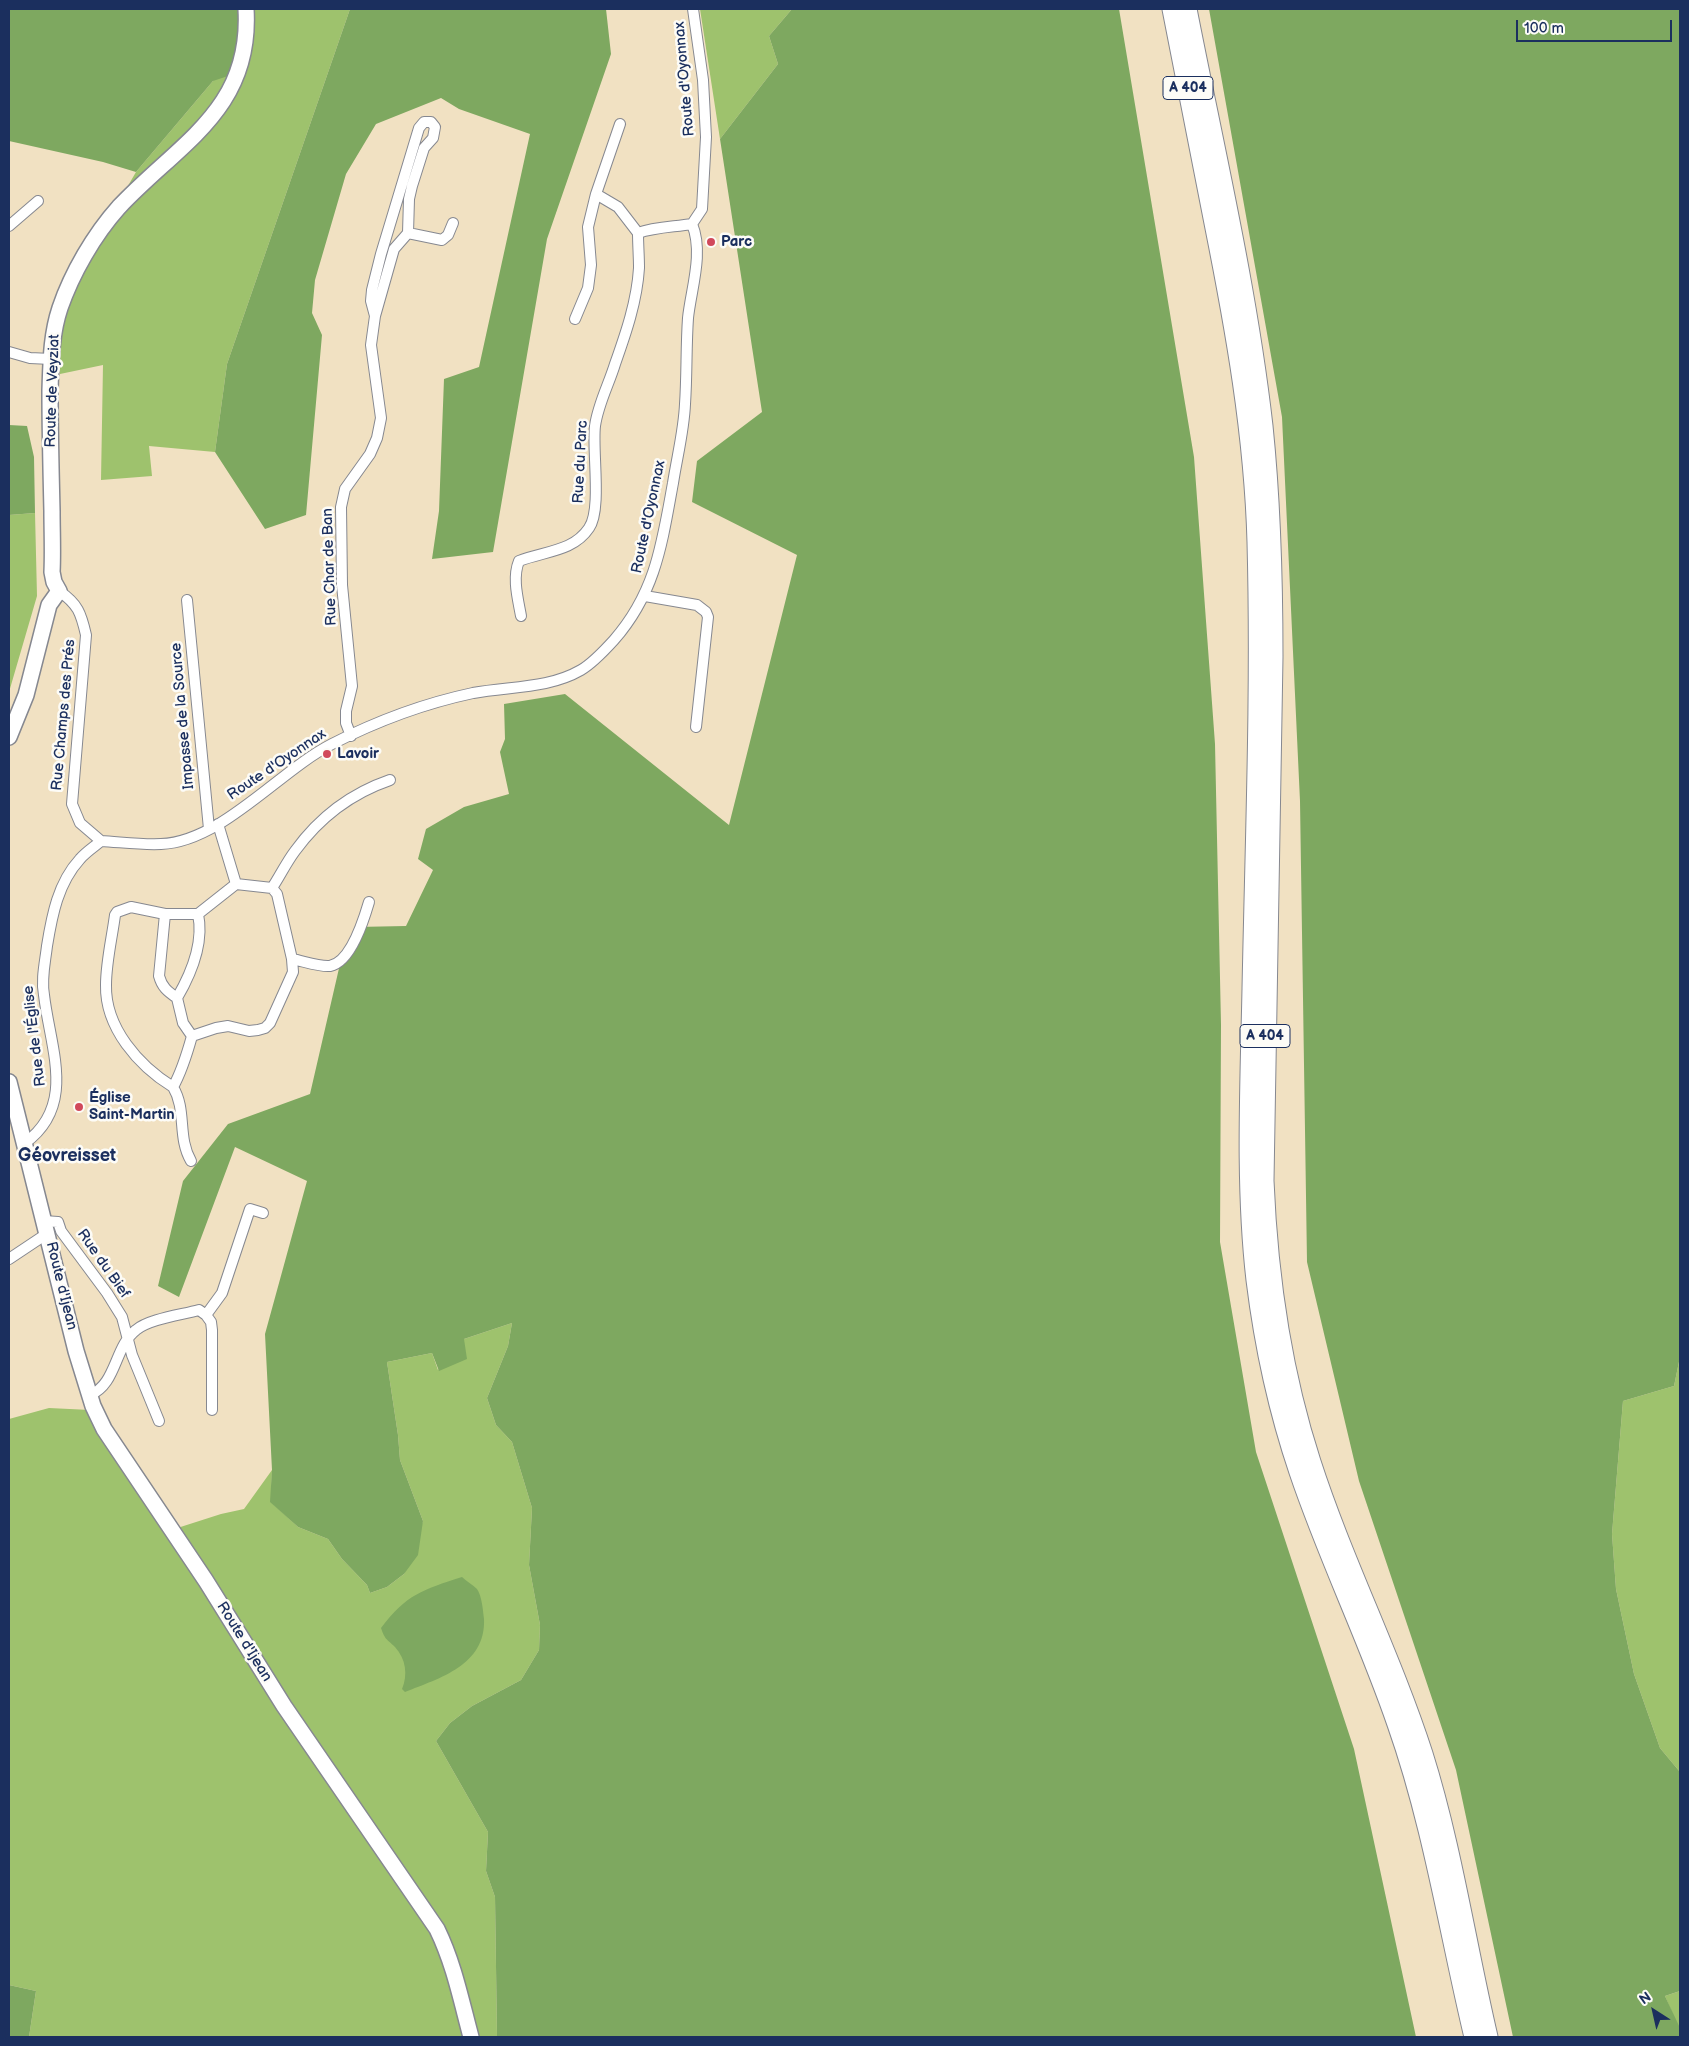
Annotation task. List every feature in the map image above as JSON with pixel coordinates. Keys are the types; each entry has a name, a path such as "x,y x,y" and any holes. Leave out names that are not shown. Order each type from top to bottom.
{"highway":[{"name":"A 404","path":"1172,9 1234,328 1244,394 1254,486 1257,534 1258,650 1249,1146 1253,1240 1261,1313 1276,1391 1298,1468 1326,1546 1382,1684 1410,1763 1433,1851 1474,2037"},
{"name":"A 404","path":"1187,9 1248,322 1262,417 1269,501 1273,657 1264,1181 1267,1247 1276,1316 1291,1392 1311,1463 1391,1665 1423,1756 1448,1853 1488,2037"}],"street":[{"name":"Route de Veyziat","path":"59,591 54,582 52,572 51,359 54,327 60,307 86,254 105,224 134,191 192,139 227,96 238,73 246,44 246,9"},
{"name":"Route d'Oyonnax","path":"100,841 162,844 186,839 213,827 311,756 332,744 445,699 478,692 533,686 570,676 584,669 622,631 645,596 657,563 682,433 685,406 688,318 697,240 692,224 702,208 706,137 703,80 693,9"},
{"name":"Rue Char de Ban","path":"351,736 346,724 346,711 352,686 342,585 341,507 345,489 370,454 377,438 381,418 371,345 375,316 394,250 408,233 409,199 424,148 433,138 435,127 431,122 421,124 419,128 381,254 371,301 375,316"},
{"path":"575,319 588,288 591,265 588,227 596,194 620,124"},
{"path":"596,194 618,207 638,233 651,229 692,224"},
{"path":"9,226 38,201"},
{"path":"408,233 442,240 448,235 453,223"},
{"name":"Rue du Parc","path":"521,616 516,592 516,568 519,561 536,554 566,548 579,540 591,526 596,499 595,426 632,311 639,269 638,233"},
{"path":"9,352 30,358 51,359"},
{"path":"9,737 26,695 48,605 59,591"},
{"name":"Rue Champs des Prés","path":"59,591 71,599 81,612 86,635 72,804 80,824 100,841"},
{"path":"645,596 697,605 706,612 707,626 696,727"},
{"name":"Impasse de la Source","path":"187,600 213,827 236,884"},
{"path":"272,888 294,852 310,833 344,803 367,788 390,780"},
{"name":"Rue de l'Église","path":"25,1143 39,1133 51,1110 57,1092 57,1072 43,994 43,974 53,912 64,882 80,859 100,841"},
{"path":"191,1161 184,1150 179,1096 173,1087 156,1076 127,1045 112,1016 107,999 106,984 115,915 117,912 131,908 165,914 198,914 236,884 272,888 277,894 292,959 293,972 272,1019 264,1028 249,1031 228,1026 192,1036"},
{"path":"292,959 329,966 338,963 345,956 361,928 370,902"},
{"path":"165,914 159,976 161,984 177,998"},
{"path":"192,1036 183,1024 177,998 194,961 200,922 198,914"},
{"path":"173,1087 179,1077 192,1036"},
{"path":"9,1082 46,1227 9,1258"},
{"path":"206,1315 222,1293 250,1209 263,1213"},
{"name":"Rue du Bief","path":"46,1227 58,1222 60,1224 61,1231 107,1293 122,1318 132,1355 159,1422"},
{"name":"Route d'Ijean","path":"46,1227 76,1351 99,1418 112,1442 206,1581 284,1706 438,1929 450,1958 471,2037"},
{"path":"90,1395 101,1388 112,1373 128,1336 146,1324 199,1310 211,1322 212,1410"}],"green space":[{"path":"9,9 245,9 231,75 213,81 136,172 103,162 9,141"},
{"path":"245,9 350,9 227,364 215,452 149,446 152,476 101,480 103,365 60,374 51,319 136,172 213,81"},
{"path":"350,9 606,9 611,54 547,239 493,552 432,559 439,511 444,379 479,367 530,134 459,109 441,98 376,124 346,174 315,280 312,313 322,335 306,515 265,529 215,452 227,364"},
{"path":"700,9 792,9 769,36 778,64 720,139"},
{"path":"792,9 1119,9 1194,457 1215,744 1221,1025 1220,1242 1256,1452 1354,1749 1416,2037 497,2037 495,1897 486,1871 488,1832 436,1741 450,1723 472,1706 521,1680 539,1650 540,1625 529,1565 532,1508 512,1442 496,1425 487,1398 508,1346 512,1323 464,1339 467,1359 439,1371 432,1353 387,1362 400,1460 423,1521 418,1555 404,1574 387,1587 370,1593 367,1585 342,1559 328,1539 298,1527 270,1502 272,1470 265,1334 307,1181 235,1147 179,1297 158,1286 183,1181 228,1124 310,1094 340,964 356,927 406,926 433,870 418,859 426,829 464,807 509,794 500,752 505,739 504,704 565,694 729,825 797,555 692,502 697,461 762,412 720,139 778,64 769,36"},
{"path":"1209,9 1680,9 1680,1357 1674,1386 1623,1401 1612,1534 1616,1589 1634,1674 1660,1748 1680,1772 1680,1991 1665,1996 1680,2028 1680,2037 1513,2037 1456,1770 1359,1481 1307,1262 1300,801 1282,417"},
{"path":"9,425 27,426 34,457 35,513 9,515"},
{"path":"35,513 37,596 9,692 9,515"},
{"path":"512,1323 508,1346 487,1398 496,1425 512,1442 532,1508 529,1565 540,1625 539,1650 521,1680 472,1706 450,1723 436,1741 488,1832 486,1871 495,1897 497,2037 29,2037 36,1991 9,1985 9,1419 49,1408 90,1410 168,1531 221,1514 244,1509 272,1470 271,1502 298,1527 328,1539 342,1559 367,1585 370,1593 387,1587 404,1574 423,1521 400,1460 387,1362 432,1353 438,1370 464,1339"},
{"path":"1680,1357 1680,1772 1660,1748 1634,1674 1616,1589 1612,1534 1623,1401 1674,1386"},
{"path":"462,1577 477,1589 481,1599 484,1619 483,1635 477,1648 469,1659 458,1668 405,1692 402,1689 405,1678 404,1662 399,1652 385,1637 381,1628 408,1600 426,1590"},
{"path":"9,1985 36,1991 29,2037 9,2037"},
{"path":"1680,1991 1680,2031 1665,1996"}],"place":[{"name":"Parc","path":"711,242"},
{"name":"Lavoir","path":"327,754"},
{"name":"Église Saint-Martin","path":"79,1107"}],"district":[{"name":"Géovreisset","path":"67,1156"}]}
